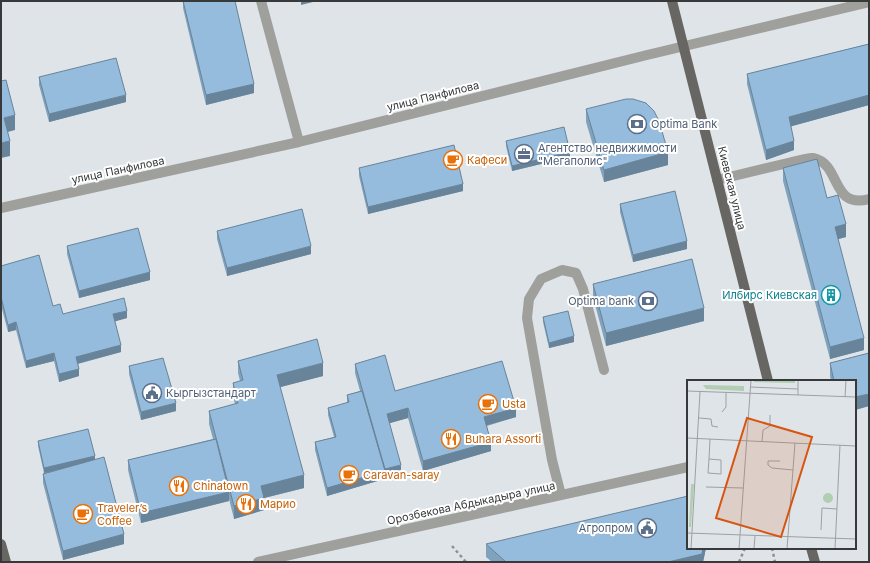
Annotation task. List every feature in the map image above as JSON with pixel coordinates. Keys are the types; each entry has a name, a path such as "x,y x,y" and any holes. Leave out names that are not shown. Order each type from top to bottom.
{"main road":[{"name":"Киевская улица","path":"672,1 768,380"},
{"path":"1,544 6,562"},
{"path":"811,549 815,562"}],"street":[{"path":"261,1 300,142"},
{"name":"улица Панфилова","path":"1,208 300,142 639,57 869,2"},
{"path":"717,180 753,170 813,158 825,163 843,195 852,201 869,199"},
{"path":"561,495 552,460 527,318 529,299 541,279 562,270 576,273 583,289 604,370"},
{"name":"Орозбекова Абдыкадыра улица","path":"258,562 687,467"}],"path":[{"path":"452,546 466,562"},
{"path":"739,562 745,549"},
{"path":"772,549 775,562"}],"building":[{"path":"183,1 235,1 254,84 206,95"},
{"path":"869,44 869,95 789,117 794,141 766,150 747,74"},
{"path":"116,58 126,95 49,114 39,77"},
{"path":"6,80 15,115 4,118 10,141 1,143 1,81"},
{"path":"626,99 633,99 646,103 654,111 659,121 668,152 604,170 586,109"},
{"path":"564,127 570,152 512,166 506,141"},
{"path":"454,145 463,184 368,207 359,168"},
{"name":"Илбирс Киевская","path":"817,159 827,198 838,195 846,224 835,227 864,338 830,347 783,168"},
{"path":"675,191 687,241 633,255 620,204"},
{"path":"302,209 311,246 227,268 217,231"},
{"path":"138,228 150,272 79,291 67,246"},
{"path":"39,255 53,306 60,304 63,314 124,298 127,311 113,314 121,345 76,357 79,369 59,374 54,353 26,361 16,322 8,325 1,297 1,266"},
{"path":"692,259 704,308 606,333 593,284"},
{"path":"568,311 574,336 549,343 543,317"},
{"path":"317,339 323,363 277,375 304,475 261,486 264,498 234,506 209,411 238,403 233,383 243,380 238,361"},
{"path":"869,353 869,394 856,397 856,380 834,380 830,363"},
{"path":"385,355 395,391 502,361 516,408 484,417 491,442 423,461 408,408 387,414 401,465 385,469 355,364"},
{"name":"Кыргызстандарт","path":"163,358 176,403 141,412 129,366"},
{"path":"362,391 385,471 327,488 315,442 336,437 328,408 349,402 347,395"},
{"path":"88,429 95,456 44,468 38,441"},
{"name":"Chinatown","path":"216,439 229,492 141,513 128,460"},
{"name":"Traveler’s Coffee","path":"104,457 124,534 63,551 43,474"},
{"name":"Агропром","path":"687,496 687,549 703,549 702,554 668,562 506,562 486,544"}],"place":[{"name":"Optima Bank","path":"637,124"},
{"name":"Агентство недвижимости \"Мегаполис\"","path":"524,154"},
{"name":"Кафеси","path":"453,160"},
{"name":"Илбирс Киевская","path":"831,295"},
{"name":"Optima bank","path":"648,301"},
{"name":"Кыргызстандарт","path":"152,393"},
{"name":"Usta","path":"488,404"},
{"name":"Buhara Assorti","path":"451,439"},
{"name":"Caravan-saray","path":"349,475"},
{"name":"Chinatown","path":"179,486"},
{"name":"Марио","path":"246,504"},
{"name":"Traveler’s Coffee","path":"83,514"},
{"name":"Агропром","path":"647,528"}]}
